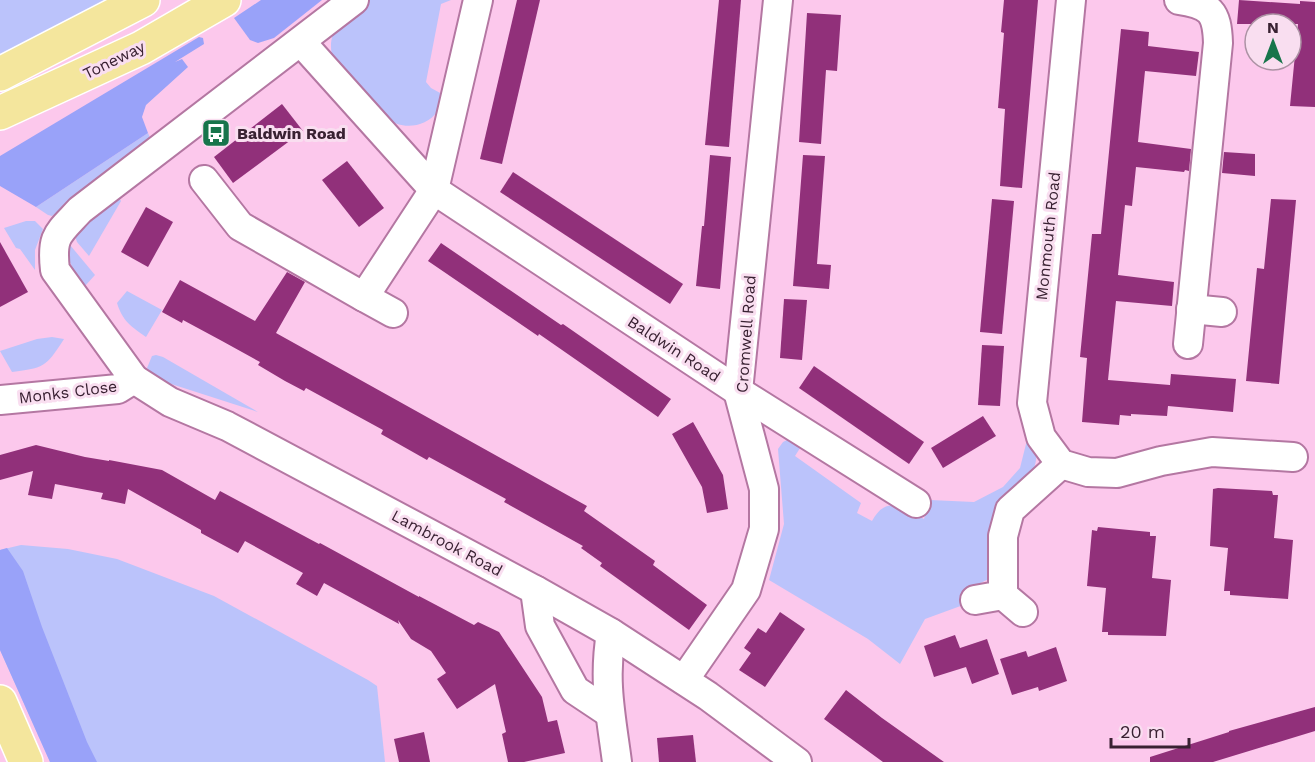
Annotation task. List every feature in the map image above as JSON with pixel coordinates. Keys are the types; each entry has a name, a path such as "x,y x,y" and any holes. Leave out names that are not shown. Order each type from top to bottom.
{"main road":[{"path":"0,74 143,0"},
{"name":"Toneway","path":"0,113 141,48 224,0"},
{"path":"0,136 141,48"},
{"path":"0,702 26,762"}],"street":[{"name":"Lambrook Road","path":"354,0 80,210 58,233 52,248 55,270 134,379 170,402 227,426 611,633 684,680 797,762"},
{"path":"364,297 434,190 478,0"},
{"name":"Cromwell Road","path":"684,680 746,590 764,529 764,489 738,391 778,0"},
{"name":"Monmouth Road","path":"1061,464 1041,437 1032,403 1071,0"},
{"path":"1179,0 1199,4 1210,11 1217,25 1218,43 1188,344"},
{"name":"Baldwin Road","path":"301,42 434,190 738,391 916,503"},
{"path":"204,180 240,226 393,314"},
{"path":"1191,309 1222,312"},
{"name":"Monks Close","path":"0,400 118,388 134,379"},
{"path":"975,600 1013,604 1003,536 1010,510 1061,464 1088,472 1117,473 1161,461 1212,452 1293,457"},
{"path":"535,590 540,626 575,690 608,712"},
{"path":"611,633 607,658 608,712 616,762"}],"shaded area":[{"path":"0,0 112,0 0,57"},
{"path":"261,0 322,0 274,38 258,43 250,40 234,18"},
{"path":"366,0 451,0 441,4 426,82 442,94 441,101 437,112 427,121 407,126 387,118 355,79 333,58 331,47 334,32 354,9"},
{"path":"199,37 203,38 204,44 175,62 182,59 188,67 146,105 142,117 148,133 36,207 0,186 0,156"},
{"path":"148,133 151,140 52,216 36,207"},
{"path":"116,193 121,201 89,256 77,242 74,233"},
{"path":"26,221 35,221 43,229 35,250 35,270 20,249 16,248 4,228"},
{"path":"70,245 95,275 85,286 81,286 69,260"},
{"path":"127,291 162,310 146,337 128,323 119,309 117,303"},
{"path":"52,337 64,339 48,361 31,369 12,372 0,351 37,339"},
{"path":"156,355 258,412 165,382 147,368 152,356"},
{"path":"1029,432 1035,449 1035,463 993,577 964,591 966,604 925,619 900,664 868,639 769,580 784,524 778,449 783,442 791,438 802,445 795,456 861,503 857,513 872,521 883,508 895,506 924,519 930,500 974,502 1003,487 1020,468"},
{"path":"21,545 68,549 117,559 214,596 368,680 377,686 385,762 50,762 0,650 0,550"},
{"path":"7,548 23,571 42,627 97,762 50,762 0,650 0,550"}],"building":[{"path":"517,0 540,0 502,164 480,159"},
{"path":"719,0 741,0 729,147 705,145"},
{"path":"1004,0 1038,0 1022,188 1000,186 1005,109 998,108 1004,33 1001,32"},
{"path":"1239,0 1300,4 1300,1 1315,2 1315,107 1290,106 1293,72 1303,72 1303,12 1243,12 1243,24 1237,24"},
{"path":"807,13 841,15 837,71 826,70 821,144 799,142"},
{"path":"1121,29 1149,32 1148,46 1199,52 1196,76 1145,71 1138,142 1191,149 1189,171 1136,167 1132,206 1125,205 1118,275 1174,282 1172,306 1116,301 1108,380 1170,385 1171,374 1236,379 1233,412 1168,406 1167,416 1120,415 1119,425 1082,422 1087,358 1080,357 1092,234 1101,234"},
{"path":"282,104 303,131 233,183 214,157"},
{"path":"1224,152 1255,154 1255,176 1222,173"},
{"path":"710,155 731,157 720,289 696,286"},
{"path":"803,155 825,156 817,264 831,265 829,289 793,286"},
{"path":"347,161 384,208 359,227 322,180"},
{"path":"513,172 683,284 670,304 500,192"},
{"path":"992,199 1014,201 1002,334 980,332"},
{"path":"1271,199 1296,200 1279,384 1246,381 1257,268 1264,269"},
{"path":"146,207 173,222 148,267 121,252"},
{"path":"0,242 28,292 0,307"},
{"path":"441,243 671,399 658,417 539,334 538,336 428,261"},
{"path":"287,272 305,282 276,333 587,506 584,511 655,561 653,565 707,605 689,630 600,566 602,563 581,548 583,546 504,502 506,499 429,457 427,460 381,434 383,430 306,388 304,391 285,381 258,365 260,362 183,320 182,323 162,312 180,280 255,321"},
{"path":"784,299 807,300 802,360 780,358"},
{"path":"982,345 1004,346 1000,406 978,405"},
{"path":"814,366 924,442 909,464 799,388"},
{"path":"983,416 996,436 943,468 931,448"},
{"path":"693,422 723,475 728,509 707,513 702,487 672,434"},
{"path":"36,445 85,457 162,470 215,500 220,491 474,625 478,622 499,632 542,697 548,722 557,720 565,753 524,762 508,762 502,734 506,732 495,684 457,709 437,679 446,673 431,651 411,639 398,620 399,624 324,583 317,596 296,584 303,573 245,541 238,553 128,489 125,504 101,499 103,493 55,484 52,499 28,495 33,471 0,480 0,455"},
{"path":"1213,489 1272,491 1273,495 1278,495 1274,538 1293,540 1288,599 1230,595 1230,591 1224,591 1228,548 1210,546"},
{"path":"1098,527 1150,532 1150,536 1156,536 1152,578 1171,580 1166,636 1108,635 1108,632 1102,632 1106,588 1087,586 1092,530 1097,531"},
{"path":"780,612 805,629 765,687 739,670 751,653 744,648 758,628 766,633"},
{"path":"955,635 960,648 987,639 999,674 972,684 966,667 934,677 924,646"},
{"path":"1056,647 1067,681 1039,691 1038,687 1012,695 1000,659 1026,651 1028,657"},
{"path":"846,690 944,762 883,762 824,719"},
{"path":"1315,707 1315,731 1213,762 1150,762 1150,757 1229,731"},
{"path":"424,732 430,762 399,762 394,739"},
{"path":"693,735 696,762 659,762 657,738"}],"place":[{"name":"Baldwin Road","path":"216,133"}]}
